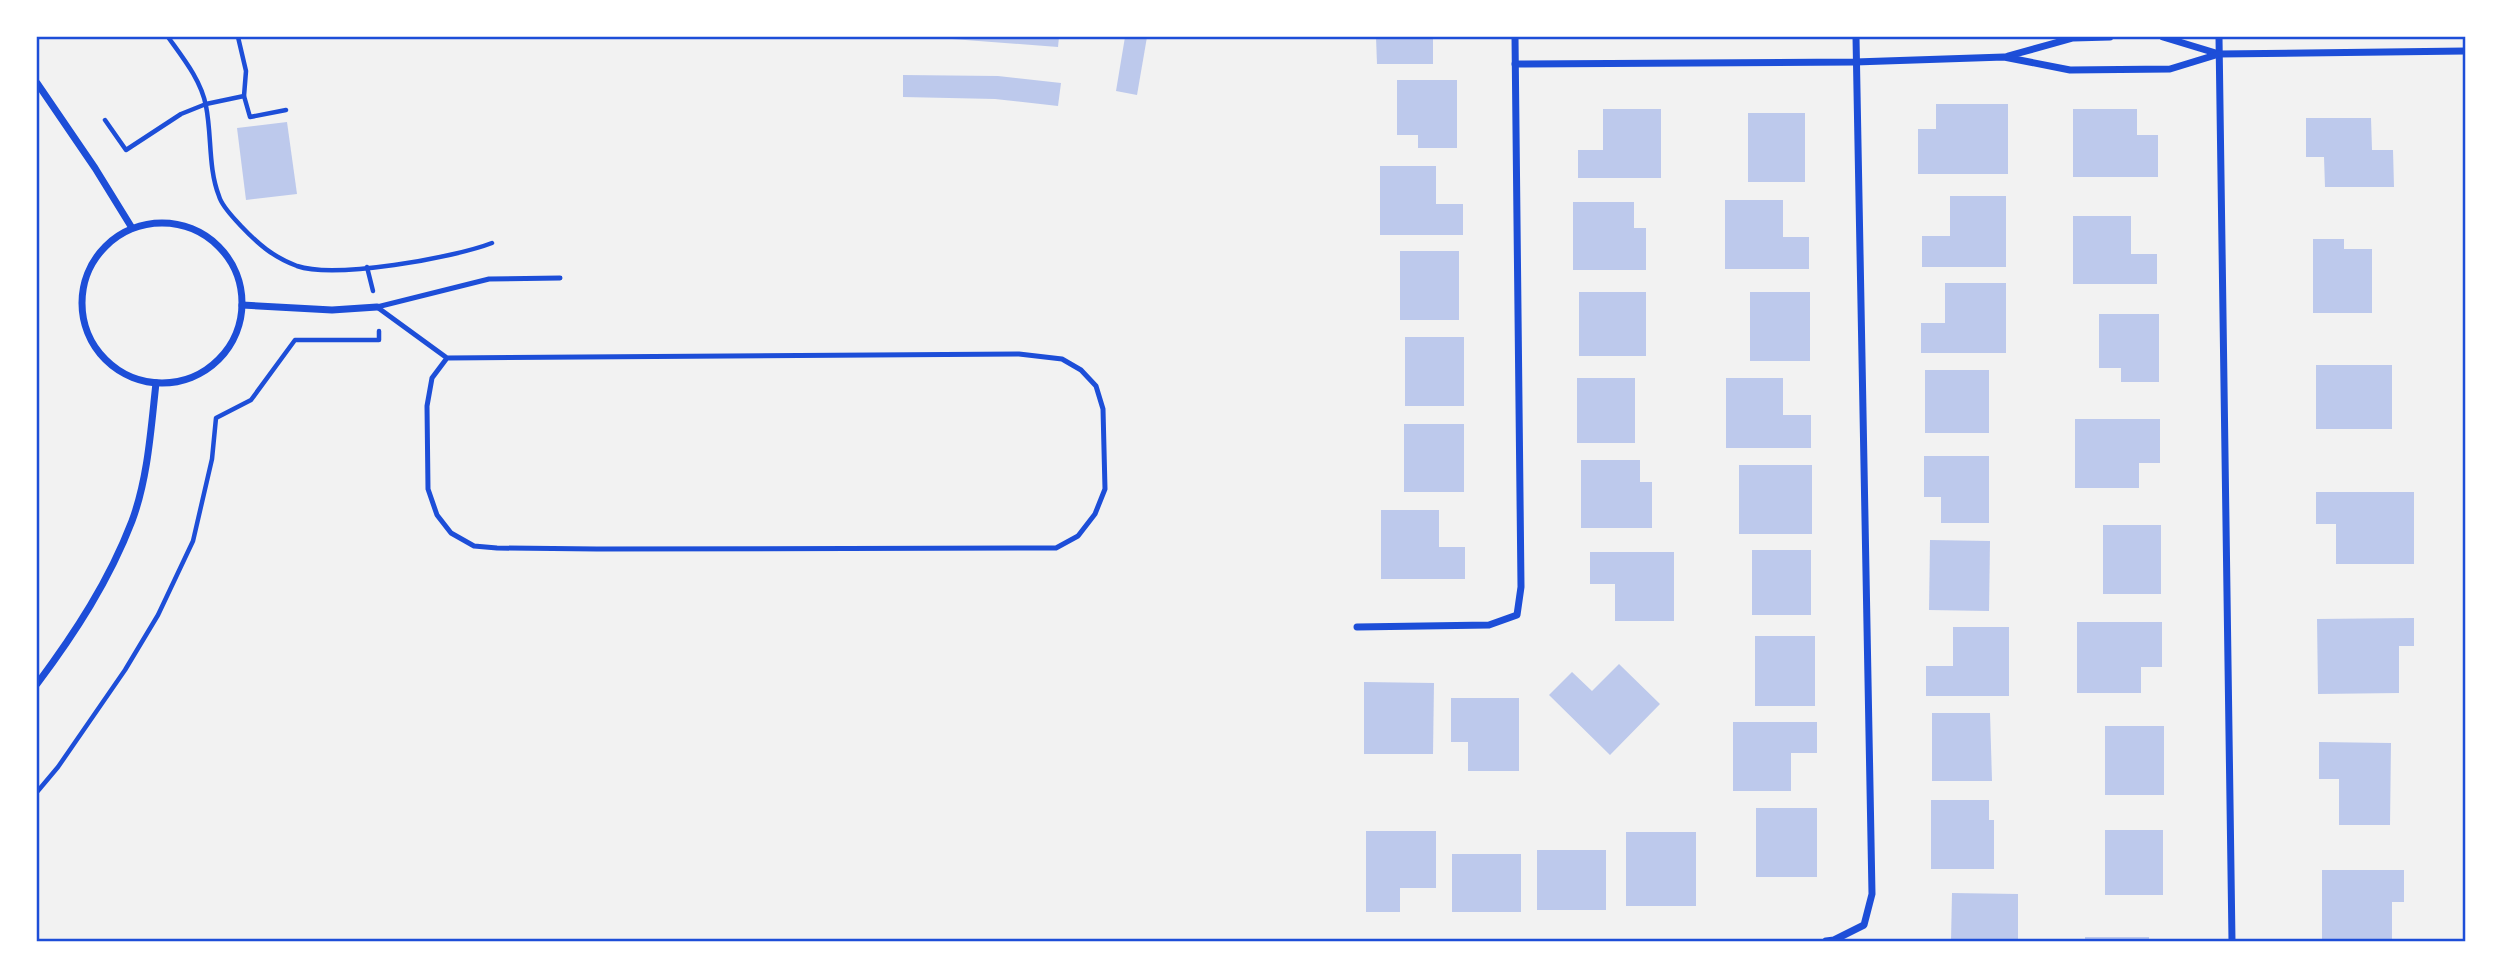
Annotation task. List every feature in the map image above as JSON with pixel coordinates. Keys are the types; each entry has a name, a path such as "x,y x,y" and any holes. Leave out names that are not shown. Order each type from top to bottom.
{"street":[{"path":"1357,627 1489,625 1517,615 1521,587 1515,37"},
{"path":"1826,941 1834,940 1864,925 1872,894 1856,37"},
{"path":"2004,57 2073,38 2110,37"},
{"path":"2163,37 2219,54"},
{"path":"2219,37 2232,941"},
{"path":"1515,64 1856,62 2004,57 2070,70 2170,69 2219,54 2465,51"},
{"path":"37,83 132,228"},
{"path":"158,222 184,225 208,236 227,255 238,279 242,305 237,331 224,353 205,370 181,381 156,383 130,376 107,361 91,340 83,315 83,288 92,263 109,242 132,228 158,222"},
{"path":"242,305 332,310 377,307"},
{"path":"37,684 66,646 102,590 132,519 146,461 156,383"}],"lane":[{"path":"377,307 489,279 560,278"},
{"path":"377,307 447,358 1018,354 1062,359 1081,369 1096,386 1103,409 1105,489 1095,514 1078,536 1056,548 569,549 474,546 451,533 437,515 429,489 427,406 432,378 447,358"}],"path":[{"path":"168,37 195,76 206,104 219,199 265,251 299,267 333,270 423,260 469,251 492,243"},
{"path":"238,37 246,71 244,96 250,117 286,110"},
{"path":"105,120 126,150 181,114 206,104 244,96"},
{"path":"37,792 58,767 125,670 159,615 193,541 212,459 216,418 251,400 295,340 379,340"}],"building":[{"path":"952,37 1059,37 1058,47"},
{"path":"1125,37 1147,37 1137,95 1116,91"},
{"path":"1376,37 1433,37 1433,64 1377,64"},
{"path":"903,75 998,76 1061,83 1058,106 995,99 903,97"},
{"path":"1397,80 1457,80 1457,148 1418,148 1418,135 1397,135"},
{"path":"1936,104 2008,104 2008,174 1918,174 1918,129 1936,129"},
{"path":"1603,109 1661,109 1661,178 1578,178 1578,150 1603,150"},
{"path":"2073,109 2137,109 2137,135 2158,135 2158,177 2073,177"},
{"path":"1748,113 1805,113 1805,182 1748,182"},
{"path":"2306,118 2371,118 2372,150 2393,150 2394,187 2325,187 2324,157 2306,157"},
{"path":"287,122 297,194 246,200 237,128"},
{"path":"1380,166 1436,166 1436,204 1463,204 1463,235 1380,235"},
{"path":"1950,196 2006,196 2006,267 1922,267 1922,236 1950,236"},
{"path":"1725,200 1783,200 1783,237 1809,237 1809,269 1725,269"},
{"path":"1573,202 1634,202 1634,228 1646,228 1646,270 1573,270"},
{"path":"2073,216 2131,216 2131,254 2157,254 2157,284 2073,284"},
{"path":"2313,239 2344,239 2344,249 2372,249 2372,313 2313,313"},
{"path":"1400,251 1459,251 1459,320 1400,320"},
{"path":"1945,283 2006,283 2006,353 1921,353 1921,323 1945,323"},
{"path":"1579,292 1646,292 1646,356 1579,356"},
{"path":"1750,292 1810,292 1810,361 1750,361"},
{"path":"2099,314 2159,314 2159,382 2121,382 2121,368 2099,368"},
{"path":"1405,337 1464,337 1464,406 1405,406"},
{"path":"2316,365 2392,365 2392,429 2316,429"},
{"path":"1925,370 1989,370 1989,433 1925,433"},
{"path":"1577,378 1635,378 1635,443 1577,443"},
{"path":"1726,378 1783,378 1783,415 1811,415 1811,448 1726,448"},
{"path":"2075,419 2160,419 2160,463 2139,463 2139,488 2075,488"},
{"path":"1404,424 1464,424 1464,492 1404,492"},
{"path":"1924,456 1989,456 1989,523 1941,523 1941,497 1924,497"},
{"path":"1581,460 1640,460 1640,482 1652,482 1652,528 1581,528"},
{"path":"1739,465 1812,465 1812,534 1739,534"},
{"path":"2316,492 2414,492 2414,564 2336,564 2336,524 2316,524"},
{"path":"1381,510 1439,510 1439,547 1465,547 1465,579 1381,579"},
{"path":"2103,525 2161,525 2161,594 2103,594"},
{"path":"1930,540 1990,541 1989,611 1929,610"},
{"path":"1752,550 1811,550 1811,615 1752,615"},
{"path":"1590,552 1674,552 1674,621 1615,621 1615,584 1590,584"},
{"path":"2414,618 2414,646 2399,646 2399,693 2318,694 2317,619"},
{"path":"2077,622 2162,622 2162,667 2141,667 2141,693 2077,693"},
{"path":"1953,627 2009,627 2009,696 1926,696 1926,666 1953,666"},
{"path":"1755,636 1815,636 1815,706 1755,706"},
{"path":"1619,664 1660,704 1610,755 1549,695 1572,672 1592,691"},
{"path":"1364,682 1434,683 1433,754 1364,754"},
{"path":"1451,698 1519,698 1519,771 1468,771 1468,742 1451,742"},
{"path":"1932,713 1990,713 1992,781 1932,781"},
{"path":"1733,722 1817,722 1817,753 1791,753 1791,791 1733,791"},
{"path":"2105,726 2164,726 2164,795 2105,795"},
{"path":"2319,742 2391,743 2390,825 2339,825 2339,779 2319,779"},
{"path":"1931,800 1989,800 1989,820 1994,820 1994,869 1931,869"},
{"path":"1756,808 1817,808 1817,877 1756,877"},
{"path":"2105,830 2163,830 2163,895 2105,895"},
{"path":"1366,831 1436,831 1436,888 1400,888 1400,912 1366,912"},
{"path":"1626,832 1696,832 1696,906 1626,906"},
{"path":"1537,850 1606,850 1606,910 1537,910"},
{"path":"1452,854 1521,854 1521,912 1452,912"},
{"path":"2322,870 2404,870 2404,902 2392,902 2392,941 2322,941"},
{"path":"1952,893 2018,894 2018,941 1951,941"},
{"path":"2085,937 2149,937 2149,941 2085,941"}]}
